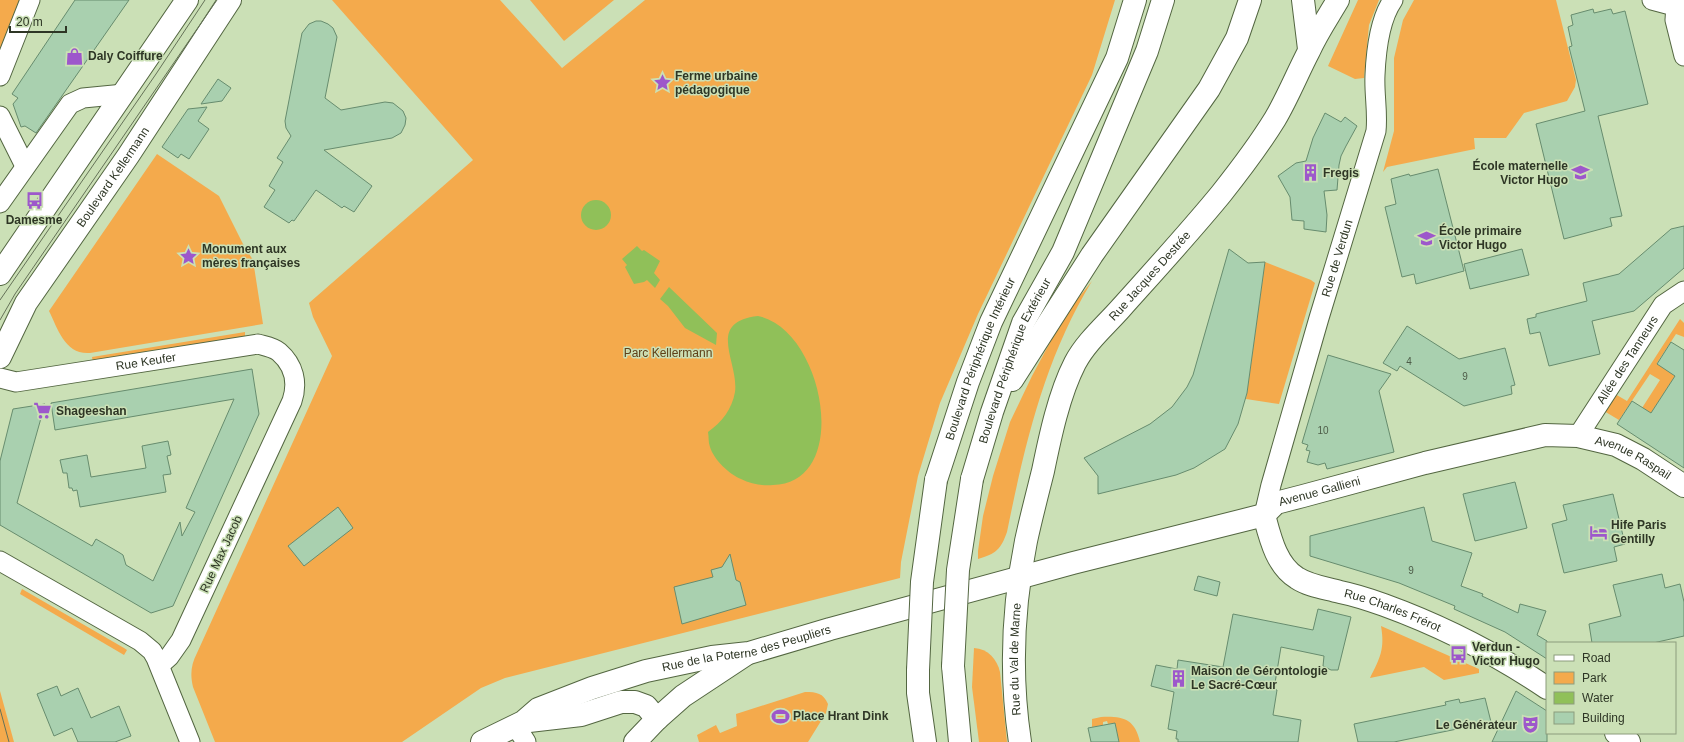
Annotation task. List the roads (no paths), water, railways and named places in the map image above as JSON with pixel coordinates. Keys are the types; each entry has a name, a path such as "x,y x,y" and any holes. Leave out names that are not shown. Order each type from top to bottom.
{"main road":[{"path":"0,274 187,0"},
{"name":"Boulevard Kellermann","path":"0,357 26,303 128,156 230,0"},
{"name":"Boulevard Périphérique Extérieur","path":"960,742 953,666 958,570 972,479 992,412 1023,323 1063,252 1146,51 1163,0"},
{"path":"992,412 1092,255 1209,89 1237,38 1250,0"},
{"path":"1303,0 1309,49"},
{"name":"Rue Jacques Destrée","path":"1020,577 1027,535 1051,436 1063,394 1075,362 1183,239 1238,172 1274,119 1292,87 1309,49 1338,0"},
{"name":"Boulevard Périphérique Intérieur","path":"925,742 918,693 918,670 922,582 936,480 968,382 991,322 1117,58 1135,1"},
{"name":"Avenue Gallieni","path":"1020,577 1264,515 1276,503 1425,463 1540,436 1578,436"},
{"name":"Avenue Raspail","path":"1578,436 1616,445 1642,459 1684,486"},
{"name":"Rue Charles Frérot","path":"1264,515 1273,547 1285,567 1296,578 1310,584 1350,594 1385,606 1464,640 1520,670 1546,687"},
{"name":"Rue de la Poterne des Peupliers","path":"482,742 521,730 538,709 592,688 639,673 712,657 749,652 1020,577"},
{"name":"Rue du Val de Marne","path":"1020,577 1016,614 1014,663 1015,695 1020,742"},
{"path":"635,742 657,719 683,696 749,652"},
{"path":"521,730 581,716 621,702 635,702 646,706 657,719"},
{"path":"1617,734 1629,742"}],"street":[{"path":"0,76 30,0"},
{"name":"Rue de Verdun","path":"1264,515 1271,485 1319,318 1376,132 1378,116 1375,76 1379,38 1383,21 1393,0"},
{"path":"1652,0 1680,5 1675,20 1684,56"},
{"path":"0,203 70,104 83,98 124,94"},
{"path":"0,116 25,166"},
{"name":"Allée des Tanneurs","path":"1578,436 1663,305 1684,291"},
{"name":"Rue Keufer","path":"0,378 16,382 258,344 278,352 287,362"},
{"name":"Rue Max Jacob","path":"160,666 169,657 181,640 292,401 295,392 295,381 292,370 287,362"},
{"path":"0,561 140,641 152,651 160,666 190,742"}],"water":[{"path":"596,200 607,204 611,215 607,226 596,230 585,226 581,215 585,204"},
{"path":"637,246 642,251 644,250 660,261 654,273 660,280 655,288 647,280 634,284 625,267 627,265 622,259"},
{"path":"669,287 717,333 716,345 685,328 668,306 660,299"},
{"path":"758,316 781,327 799,348 813,375 820,405 821,434 814,460 798,478 773,485 761,485 741,479 722,466 712,452 708,432 726,415 734,398 735,380 728,345 728,335 733,326 742,320"}],"tram line":[{"path":"0,300 156,74 205,0"},
{"path":"0,320 15,294 217,0"},
{"path":"0,709 9,742"}],"place":[{"name":"Daly Coiffure","path":"75,56"},
{"name":"Ferme urbaine pédagogique","path":"662,83"},
{"name":"Fregis","path":"1310,173"},
{"name":"École maternelle Victor Hugo","path":"1581,173"},
{"name":"Damesme","path":"34,201"},
{"name":"École primaire Victor Hugo","path":"1426,238"},
{"name":"Monument aux mères françaises","path":"189,256"},
{"name":"Shageeshan","path":"43,411"},
{"name":"Hife Paris Gentilly","path":"1598,532"},
{"name":"Verdun - Victor Hugo","path":"1459,654"},
{"name":"Maison de Gérontologie Le Sacré-Cœur","path":"1178,678"},
{"name":"Place Hrant Dink","path":"780,716"},
{"name":"Le Générateur","path":"1530,725"}],"park label":[{"name":"Parc Kellermann","path":"668,353"}]}
